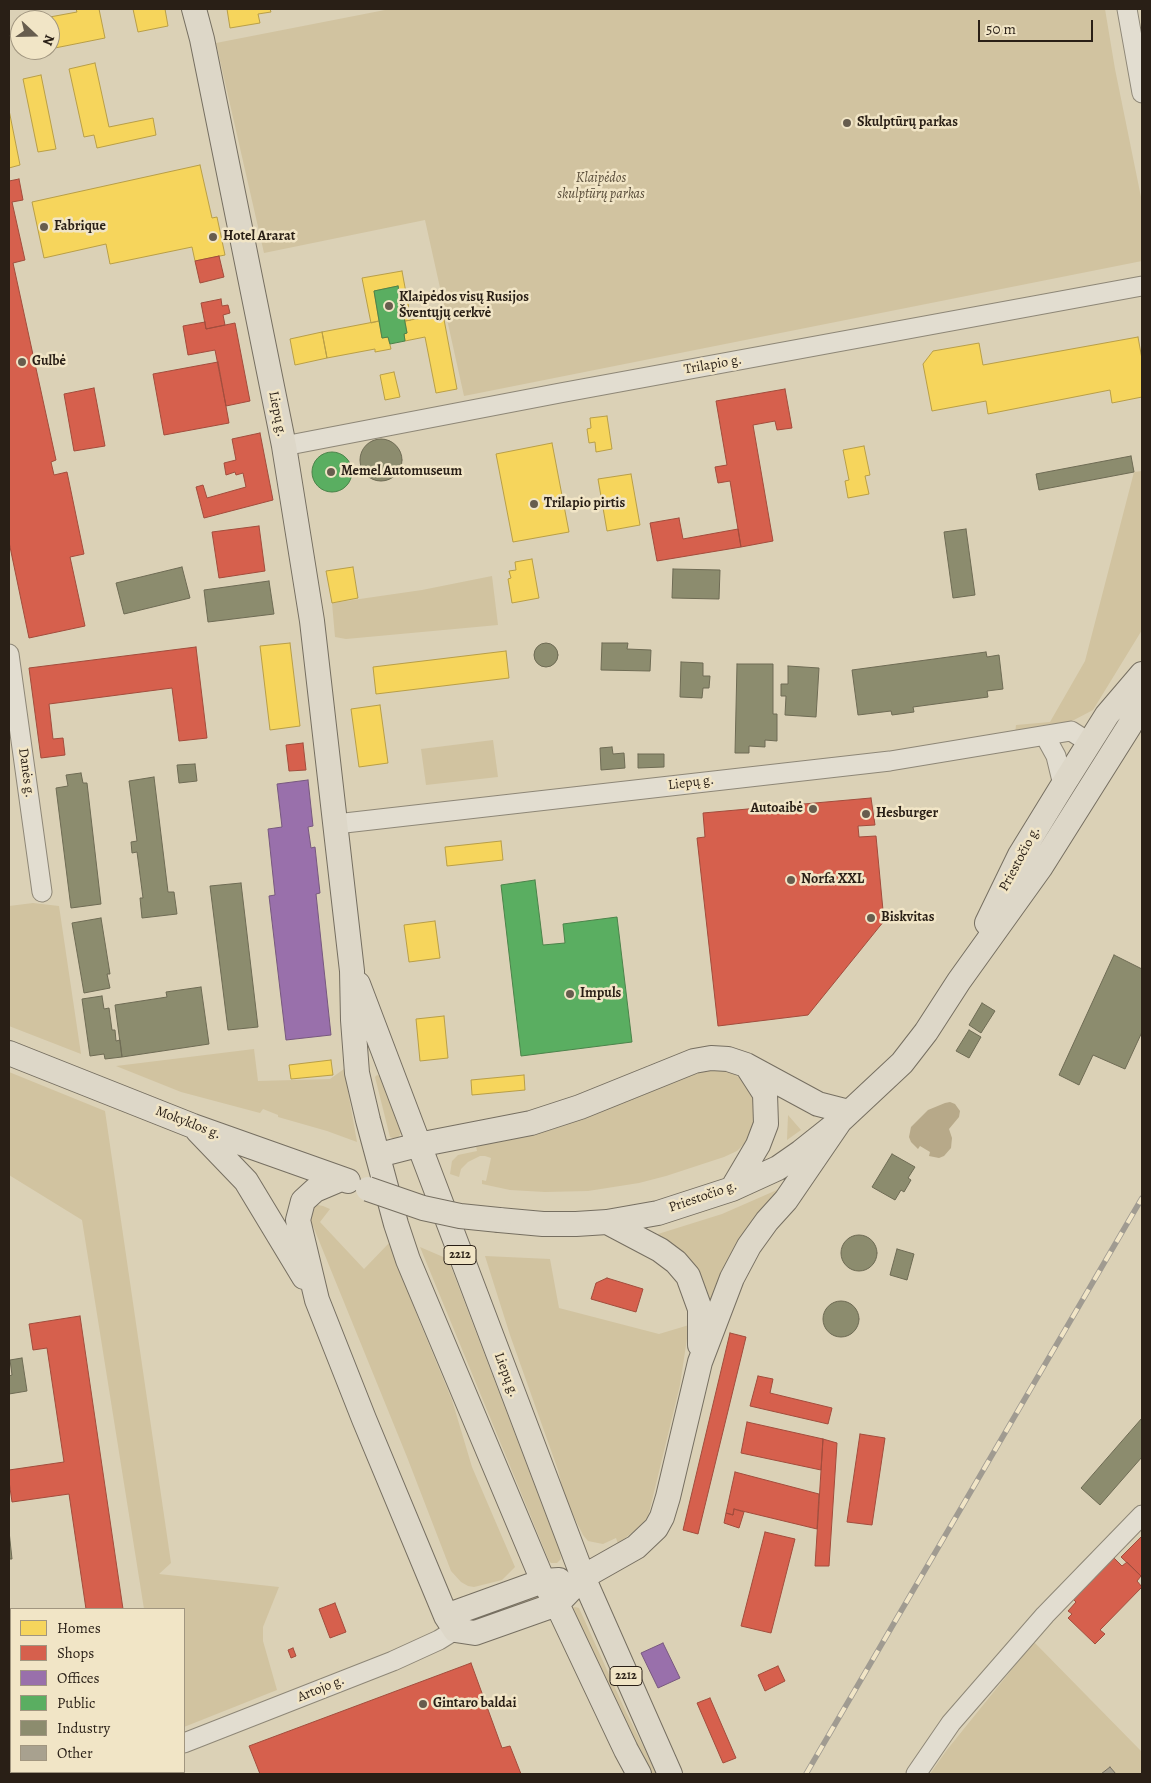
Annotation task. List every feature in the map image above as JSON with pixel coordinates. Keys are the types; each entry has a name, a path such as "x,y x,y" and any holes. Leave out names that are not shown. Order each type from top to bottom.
{"main road":[{"name":"Liepų g.","path":"194,9 202,39 284,446 317,652 352,971 357,1073 368,1120 379,1155 396,1224 408,1260 544,1582 557,1604 639,1774"},
{"name":"Priestočio g.","path":"959,981 1020,855 1107,715 1142,674"},
{"name":"Priestočio g.","path":"368,1189 423,1208 460,1216 543,1224 576,1224 607,1222 658,1213 732,1190 778,1168 845,1117 902,1063 926,1032 959,981 1040,868 1130,725 1142,702"},
{"path":"1090,743 1110,757"},
{"name":"Liepų g.","path":"352,971 584,1577 670,1774"},
{"name":"Mokyklos g.","path":"9,1053 193,1126 368,1189"},
{"path":"341,1179 315,1190 303,1201 298,1220 317,1300 364,1419 451,1623 475,1633 557,1604 584,1577 636,1547 647,1538 659,1522 668,1497 700,1362 732,1278 767,1221 786,1200 845,1117 746,1065 728,1059 711,1058 694,1061 580,1107 531,1123 418,1145 379,1155"},
{"path":"732,1190 758,1145 766,1124 765,1094 746,1065"},
{"path":"193,1126 246,1182 317,1300"},
{"path":"607,1222 660,1250 676,1262 688,1276 700,1309 700,1362"},
{"path":"451,1623 544,1582 584,1577"}],"street":[{"path":"1127,9 1142,93"},
{"name":"Trilapio g.","path":"284,446 560,393 1142,286"},
{"name":"Danės g.","path":"9,654 42,892"},
{"name":"Liepų g.","path":"336,824 890,760 1071,731 1090,743"},
{"path":"1045,736 1056,756 1063,784"},
{"path":"916,1774 951,1723 1039,1622 1142,1514"},
{"name":"Artojo g.","path":"185,1744 393,1661 439,1640 451,1623"}],"green space":[{"name":"Klaipėdos skulptūrų parkas","path":"390,9 1105,9 1142,202 1142,261 464,396 425,220 264,253 216,43"},
{"path":"1142,471 1142,630 1093,710 1074,720 1043,730 1015,735 1016,725 1050,722 1085,661 1134,472"},
{"path":"492,576 498,625 346,639 335,637 332,603 422,590"},
{"path":"493,740 498,777 426,785 421,749"},
{"path":"33,903 59,906 81,1054 9,1026 9,906"},
{"path":"254,1049 258,1081 330,1079 344,1069 357,1142 278,1117 278,1115 263,1109 260,1113 181,1092 116,1066"},
{"path":"715,1070 725,1070 746,1082 757,1100 754,1124 748,1140 737,1151 724,1157 639,1183 588,1191 545,1192 510,1190 482,1184 482,1180 486,1181 491,1158 485,1156 480,1156 468,1162 461,1169 459,1177 450,1174 452,1161 458,1155 477,1151 476,1146 554,1129 690,1076"},
{"path":"9,1072 105,1111 171,1563 159,1574 279,1587 263,1627 263,1641 277,1690 185,1727 185,1608 144,1608 82,1220 9,1175"},
{"path":"377,1075 380,1076 401,1133 395,1139 390,1137 375,1077"},
{"path":"788,1115 801,1130 787,1140"},
{"path":"786,1186 711,1303 708,1300 701,1278 657,1236 658,1234 722,1214"},
{"path":"318,1205 330,1209 320,1222 364,1269 390,1242 418,1318 452,1400 472,1467 515,1567 502,1580 474,1587 468,1586 461,1582 451,1571 407,1457 313,1226 309,1222 310,1208"},
{"path":"420,1247 448,1259 560,1552 561,1559 557,1563 549,1561"},
{"path":"485,1256 550,1259 559,1308 659,1334 689,1325 680,1385 648,1517 618,1544 616,1538 603,1544 588,1541 583,1535 565,1499 558,1470 510,1335"},
{"path":"541,1595 547,1595 478,1620 480,1616"},
{"path":"572,1608 579,1608 625,1710 657,1774 649,1774"},
{"path":"1034,1642 1142,1752 1142,1774 930,1774 946,1751"}],"shaded area":[{"path":"950,1102 955,1104 960,1111 959,1117 949,1129 952,1138 951,1148 944,1156 939,1158 929,1156 930,1152 920,1146 918,1149 911,1142 909,1137 911,1127 928,1110"}],"building: Homes":[{"path":"76,9 99,9 105,38 60,47 60,15 77,12"},
{"path":"133,9 165,9 168,26 138,32"},
{"path":"227,9 270,9 271,12 258,14 260,23 230,28"},
{"path":"95,63 109,127 153,118 156,135 97,148 94,135 84,137 69,69"},
{"path":"41,75 56,149 38,152 23,79"},
{"path":"9,110 20,165 9,168"},
{"path":"200,165 212,218 217,217 225,255 195,261 192,247 110,264 106,244 44,258 32,202"},
{"path":"402,271 411,320 405,321 398,286 374,291 379,321 371,323 362,278"},
{"path":"443,314 457,389 436,393 425,337 405,341 404,334 407,333 405,321"},
{"path":"379,321 382,338 388,337 391,349 375,352 375,349 327,358 322,332"},
{"path":"322,332 327,358 295,365 290,339"},
{"path":"1138,337 1142,359 1142,397 1112,403 1110,390 988,414 986,401 932,411 923,364 933,351 979,343 983,365"},
{"path":"394,372 400,397 385,400 380,375"},
{"path":"607,416 612,449 596,452 595,442 589,443 587,429 591,428 590,418"},
{"name":"Trilapio pirtis","path":"552,443 569,532 513,542 496,454"},
{"path":"864,446 870,475 865,476 869,494 848,498 845,481 849,480 843,450"},
{"path":"631,474 640,525 607,531 598,479"},
{"path":"532,559 539,598 512,603 508,579 511,578 509,571 516,570 515,562"},
{"path":"353,567 358,598 332,603 326,571"},
{"path":"290,643 300,726 270,730 260,646"},
{"path":"506,651 509,678 376,694 373,667"},
{"path":"380,705 388,763 359,767 351,709"},
{"path":"501,841 503,860 447,866 445,847"},
{"path":"435,921 440,958 409,962 404,925"},
{"path":"444,1016 448,1058 420,1061 416,1019"},
{"path":"331,1060 333,1075 291,1079 289,1065"},
{"path":"524,1075 525,1090 472,1095 471,1080"}],"building: Shops":[{"name":"Gulbė","path":"19,179 23,200 12,202 25,260 13,263 56,460 51,462 54,475 67,472 84,554 70,557 85,626 29,638 9,542 9,181"},
{"path":"219,256 224,277 200,283 195,261"},
{"path":"221,299 222,306 228,305 230,313 223,315 225,325 206,329 201,303"},
{"path":"205,322 206,329 235,323 250,401 226,406 215,350 188,355 183,326"},
{"path":"218,362 229,423 164,435 153,374"},
{"path":"94,388 105,446 74,451 64,394"},
{"path":"785,389 792,428 777,430 775,421 753,425 773,541 741,547 730,481 718,483 715,467 727,465 716,401"},
{"path":"260,433 273,500 204,518 196,487 203,485 207,498 246,487 243,473 236,475 235,472 226,475 224,463 236,460 232,439"},
{"path":"679,518 683,539 738,529 741,547 657,561 650,523"},
{"path":"259,526 265,571 219,578 212,532"},
{"path":"196,647 207,738 179,741 172,688 49,704 53,739 63,738 65,755 41,758 29,668"},
{"path":"303,743 306,770 289,771 286,745"},
{"name":"Norfa XXL","path":"871,798 875,825 858,826 859,837 876,836 884,921 808,1015 718,1026 697,838 705,837 703,813"},
{"path":"607,1278 643,1289 636,1312 591,1299 596,1283"},
{"path":"80,1316 123,1608 86,1608 69,1494 12,1502 9,1470 64,1462 47,1348 33,1350 29,1324"},
{"path":"730,1333 746,1337 698,1534 683,1530"},
{"path":"758,1376 773,1379 770,1393 832,1408 828,1424 750,1406"},
{"path":"747,1422 823,1439 821,1470 741,1453"},
{"path":"860,1434 885,1438 872,1525 847,1522"},
{"path":"823,1439 837,1443 829,1566 815,1566"},
{"path":"735,1472 819,1494 817,1529 734,1509 733,1515 726,1513"},
{"path":"734,1509 744,1512 739,1528 724,1523 726,1513 733,1515"},
{"path":"765,1532 795,1539 771,1633 741,1626"},
{"path":"1142,1536 1142,1577 1121,1557"},
{"path":"1114,1558 1122,1566 1127,1562 1141,1576 1137,1581 1142,1587 1100,1630 1105,1634 1095,1644 1068,1618 1072,1614 1068,1611 1076,1602 1073,1599"},
{"path":"335,1603 346,1632 330,1638 319,1609"},
{"path":"293,1648 296,1656 291,1658 288,1650"},
{"name":"Gintaro baldai","path":"471,1663 502,1748 510,1746 521,1774 260,1774 249,1746"},
{"path":"778,1666 785,1681 765,1691 758,1675"},
{"path":"710,1698 736,1758 723,1763 697,1703"}],"building: Offices":[{"path":"308,780 313,826 308,827 311,848 315,847 320,893 316,894 331,1035 286,1040 269,896 275,895 268,829 282,827 277,784"},
{"path":"663,1643 680,1678 658,1688 641,1653"}],"building: Public":[{"name":"Klaipėdos visų Rusijos Šventųjų cerkvė","path":"398,286 407,333 404,334 405,341 390,344 388,337 382,338 374,291"},
{"path":"332,452 346,458 352,472 346,486 332,492 318,486 312,472 318,458"},
{"name":"Impuls","path":"535,880 543,945 565,943 563,924 617,917 632,1042 521,1056 501,885"}],"building: Industry":[{"path":"381,439 396,445 402,460 396,475 381,481 366,475 360,460 366,445"},
{"path":"1131,456 1134,472 1039,490 1036,474"},
{"path":"966,529 975,595 953,598 944,532"},
{"path":"182,567 190,598 124,614 116,583"},
{"path":"673,569 720,570 719,599 672,598"},
{"path":"269,581 274,614 208,622 204,590"},
{"path":"546,643 551,644 557,650 557,660 551,666 546,667 541,666 535,660 534,655 535,650 541,644"},
{"path":"602,643 628,643 627,649 651,650 650,671 601,670"},
{"path":"986,652 987,657 999,655 1003,689 987,691 988,697 913,707 914,712 892,715 891,711 858,715 852,670"},
{"path":"681,662 703,663 703,676 710,676 709,688 703,688 702,698 680,697"},
{"path":"737,664 773,664 773,714 777,714 777,741 765,740 765,747 749,746 749,753 735,753"},
{"path":"788,666 819,668 816,717 785,715 786,696 781,696 781,684 788,684"},
{"path":"612,747 613,754 624,753 625,768 601,770 600,748"},
{"path":"638,754 664,754 664,767 638,768"},
{"path":"195,764 197,781 179,783 177,765"},
{"path":"81,773 83,783 87,783 101,904 71,908 56,788 68,786 66,775"},
{"path":"154,777 168,892 174,892 177,914 142,918 140,898 143,898 137,852 132,853 131,842 137,841 129,781"},
{"path":"241,883 258,1027 228,1030 210,886"},
{"path":"101,918 110,974 107,974 110,988 84,993 72,923"},
{"path":"1114,955 1142,969 1142,1032 1125,1069 1093,1055 1079,1085 1059,1075"},
{"path":"201,987 209,1044 122,1057 115,1005 167,997 166,992"},
{"path":"102,996 104,1009 109,1008 112,1030 115,1030 116,1041 120,1040 122,1057 105,1059 104,1054 90,1056 82,999"},
{"path":"982,1003 995,1011 981,1033 969,1025"},
{"path":"969,1030 981,1037 969,1058 956,1051"},
{"path":"892,1154 915,1167 908,1178 911,1180 904,1192 901,1190 895,1200 872,1187"},
{"path":"859,1235 872,1240 877,1253 872,1266 859,1271 846,1266 841,1253 846,1240"},
{"path":"897,1249 914,1254 907,1280 890,1275"},
{"path":"841,1301 854,1306 859,1319 854,1332 841,1337 828,1332 823,1319 828,1306"},
{"path":"22,1358 27,1391 9,1394 9,1376 12,1375 10,1360"},
{"path":"1142,1418 1142,1457 1100,1505 1081,1488"},
{"path":"9,1531 12,1559 9,1559"}],"building: Other":[{"path":"1110,1767 1116,1774 1101,1774"}],"railway":[{"path":"806,1774 1142,1198"}],"place":[{"name":"Skulptūrų parkas","path":"847,123"},
{"name":"Fabrique","path":"44,227"},
{"name":"Hotel Ararat","path":"213,237"},
{"name":"Klaipėdos visų Rusijos Šventųjų cerkvė","path":"389,306"},
{"name":"Gulbė","path":"22,362"},
{"name":"Memel Automuseum","path":"331,472"},
{"name":"Trilapio pirtis","path":"534,504"},
{"name":"Autoaibė","path":"813,809"},
{"name":"Hesburger","path":"866,814"},
{"name":"Norfa XXL","path":"791,880"},
{"name":"Biskvitas","path":"871,918"},
{"name":"Impuls","path":"570,994"},
{"name":"Gintaro baldai","path":"423,1704"}]}
